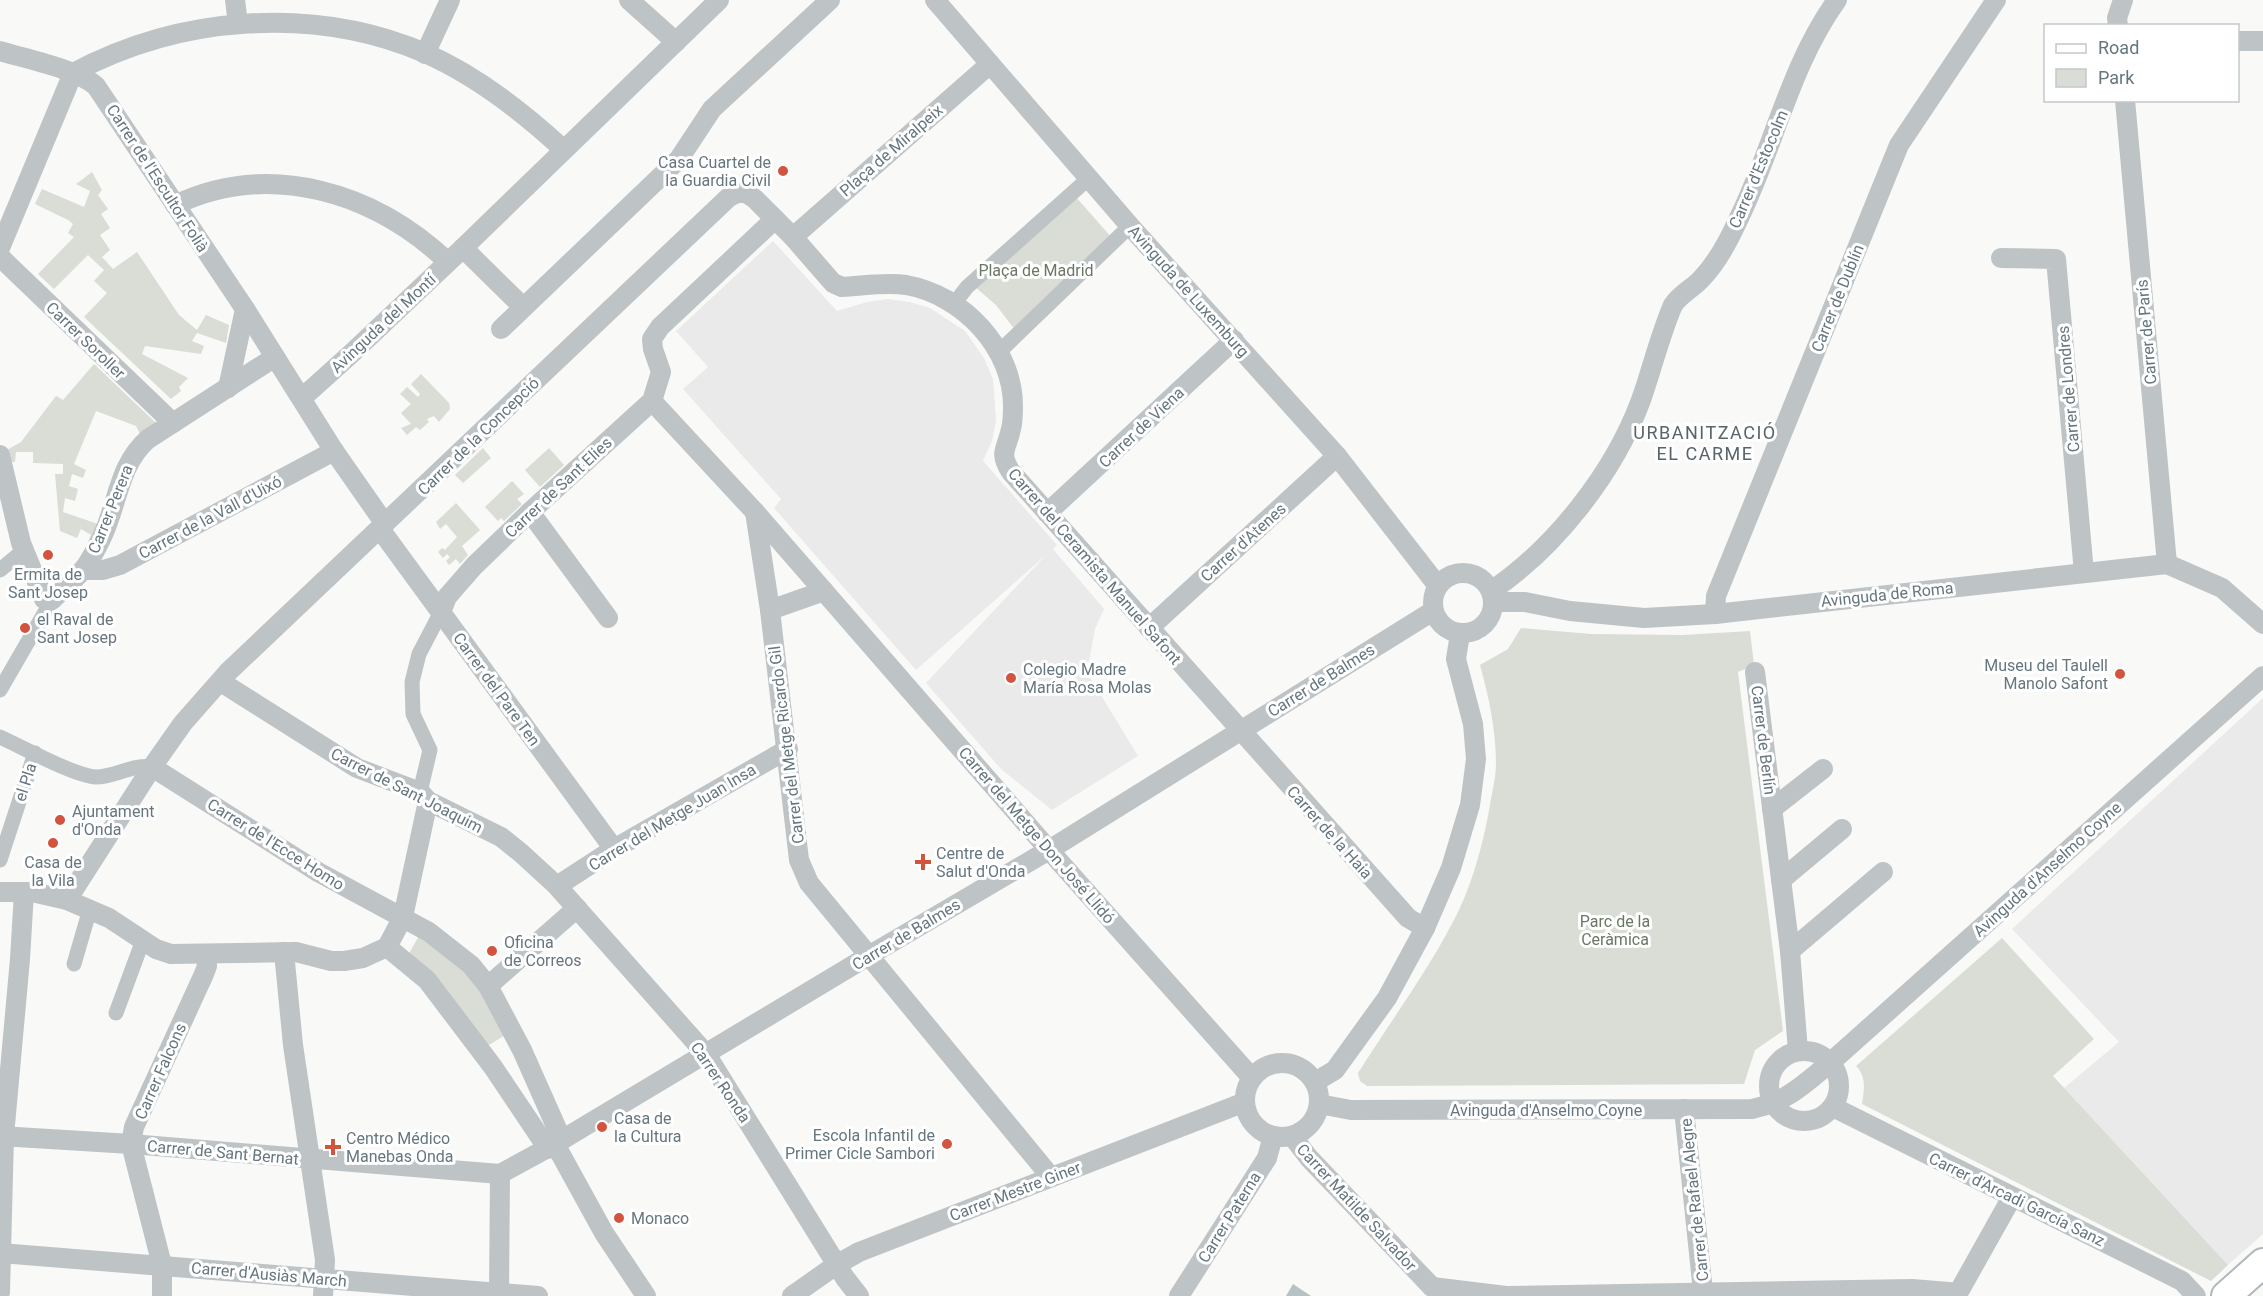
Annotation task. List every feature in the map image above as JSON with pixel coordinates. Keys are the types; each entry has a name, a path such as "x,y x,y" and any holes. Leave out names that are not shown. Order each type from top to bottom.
{"main road":[{"path":"2226,1296 2263,1263"}],"street":[{"path":"235,0 238,24"},
{"path":"425,54 450,0"},
{"path":"629,0 675,42"},
{"name":"Avinguda del Montí","path":"302,398 464,248 563,149 719,0"},
{"path":"501,329 679,159 712,109 830,0"},
{"name":"Avinguda de Luxemburg","path":"935,0 1130,226 1337,456 1438,586"},
{"name":"Carrer d'Estocolm","path":"1492,597 1519,572 1589,497 1608,468 1640,402 1673,305 1679,296 1702,278 1731,234 1749,196 1807,50 1837,0"},
{"name":"Carrer de Dublín","path":"1714,614 1716,596 1899,145 1996,0"},
{"path":"2118,24 2117,18 2123,0"},
{"path":"0,248 73,74 108,55 142,43 202,28 264,23 326,26 359,32 425,54 459,72 502,100 563,149"},
{"path":"2239,41 2263,41"},
{"name":"Carrer de l'Escultor Folià","path":"0,51 73,74 90,81 101,92 245,309 334,451"},
{"name":"Plaça de Miralpeix","path":"793,237 990,64"},
{"name":"Carrer de París","path":"2125,102 2167,564"},
{"path":"954,304 967,287 1089,178"},
{"path":"175,205 203,192 232,186 265,184 310,188 350,199 390,217 423,239 448,262"},
{"name":"Carrer del Ceramista Manuel Safont","path":"737,193 747,193 755,199 793,237 833,283 842,287 905,285 927,291 954,304 972,318 999,352 1007,370 1013,399 1011,430 1004,448 1004,461 1047,513 1239,730"},
{"name":"Carrer de la Concepció","path":"221,682 235,665 729,197 737,193"},
{"path":"652,401 661,372 652,339 660,327 775,219"},
{"path":"999,352 1130,226"},
{"path":"464,248 523,307"},
{"name":"Carrer Soroller","path":"0,257 173,423"},
{"name":"Carrer de Londres","path":"2001,258 2056,259 2084,573"},
{"path":"228,388 245,309"},
{"name":"Carrer de Viena","path":"1047,513 1234,340"},
{"name":"Carrer Perera","path":"55,598 83,570 108,524 120,482 131,458 148,439 275,357"},
{"name":"Carrer de Sant Elies","path":"387,947 403,917 430,750 413,714 412,681 419,654 447,597 463,578 530,512 652,401"},
{"name":"Carrer del Metge Don José Llidó","path":"652,401 755,512 1049,850 1252,1078"},
{"name":"Carrer del Pare Ten","path":"334,451 441,612 614,849"},
{"name":"Carrer de la Vall d'Uixó","path":"83,570 103,570 120,566 334,451"},
{"path":"0,455 22,546 44,599 55,598"},
{"name":"Carrer d'Atenes","path":"1149,628 1337,456"},
{"path":"530,512 608,618"},
{"name":"Carrer del Metge Ricardo Gil","path":"755,512 770,610 803,871 810,883 1051,1177"},
{"path":"0,570 22,546"},
{"name":"Avinguda de Roma","path":"1492,597 1570,611 1644,618 1714,614 2167,564 2222,588 2263,624"},
{"path":"1455,574 1476,576 1492,597 1489,619 1477,631 1460,634 1443,627 1433,611 1433,598 1438,586 1455,574"},
{"path":"770,610 824,591"},
{"path":"0,690 55,598"},
{"name":"Carrer de Balmes","path":"555,1145 870,954 1049,850 1433,611"},
{"path":"1315,1082 1335,1070 1387,998 1425,928 1451,868 1470,805 1476,759 1473,724 1456,659 1460,634"},
{"name":"Carrer de Berlín","path":"1755,672 1790,951 1798,1051"},
{"name":"Avinguda d'Anselmo Coyne","path":"1319,1104 1351,1110 1752,1109 1773,1104 1790,1096 1831,1062 2263,676"},
{"path":"67,900 152,767 183,723 221,682"},
{"name":"Carrer de Sant Joaquim","path":"221,682 357,768 424,796 501,837 557,886"},
{"name":"Carrer de la Haia","path":"1239,730 1408,918 1425,928"},
{"path":"0,737 35,753"},
{"name":"Carrer del Metge Juan Insa","path":"557,886 614,849 788,749"},
{"name":"el Pla","path":"0,860 35,753 94,777 137,767 152,767"},
{"name":"Carrer de l'Ecce Homo","path":"152,767 318,872 403,917 452,948 471,965 488,987 522,1050 555,1145"},
{"name":"Carrer de Berlín","path":"1772,809 1823,769"},
{"path":"1781,880 1842,829"},
{"path":"1790,951 1883,872"},
{"name":"Carrer Ronda","path":"557,886 706,1054 836,1265 859,1296"},
{"path":"0,892 42,893 67,900 109,918 166,954 284,952 302,953 344,962 363,958 387,947 427,980 555,1145 604,1233 646,1296"},
{"path":"0,1292 2,1136 20,959 24,892"},
{"path":"488,987 577,908"},
{"path":"74,964 90,909"},
{"path":"116,1013 143,940"},
{"path":"284,952 294,1045 325,1260 323,1288"},
{"name":"Carrer Falcons","path":"131,1144 134,1127 204,974 207,966 206,954"},
{"path":"493,1067 522,1050"},
{"path":"1798,1051 1816,1052 1831,1062 1839,1076 1839,1093 1833,1107 1819,1119 1802,1122 1786,1116 1773,1104 1768,1082 1778,1061 1798,1051"},
{"path":"1284,1063 1296,1065 1307,1072 1315,1082 1319,1093 1319,1104 1310,1124 1282,1136 1262,1131 1247,1113 1246,1089 1252,1078 1266,1067 1284,1063"},
{"name":"Carrer Mestre Giner","path":"792,1296 859,1252 1245,1102"},
{"name":"Carrer d'Arcadi García Sanz","path":"1833,1107 2182,1281 2196,1296"},
{"name":"Carrer de Rafael Alegre","path":"1684,1109 1703,1292"},
{"name":"Carrer de Sant Bernat","path":"2,1136 131,1144 500,1174"},
{"name":"Carrer Matilde Salvador","path":"1282,1136 1309,1158 1429,1291 1506,1296 1912,1289 1941,1291 1957,1296"},
{"name":"Carrer Paterna","path":"1179,1296 1282,1136"},
{"path":"131,1144 162,1265 162,1296"},
{"path":"499,1295 500,1174 555,1145"},
{"path":"1957,1296 2012,1197"},
{"name":"Carrer d'Ausiàs March","path":"1,1253 162,1265 323,1288 538,1296"}],"shaded area":[{"path":"773,241 837,311 867,302 888,299 930,308 965,331 984,358 993,379 996,420 992,441 983,461 1057,545 1053,549 1104,609 1095,629 1087,672 1138,756 1052,810 1001,769 926,683 1046,555 916,670 774,508 781,499 683,389 708,367 676,331"},
{"path":"2263,698 2263,1234 2228,1265 2064,1088 2119,1042 2012,929"},
{"path":"1293,1284 1311,1296 1286,1296"}],"green space":[{"path":"92,172 102,190 98,195 108,209 101,214 110,228 100,235 110,250 102,257 113,269 137,252 179,315 197,330 206,315 229,325 226,343 197,333 192,341 204,346 201,354 145,346 142,354 188,378 179,387 181,391 171,399 84,317 107,293 94,281 104,270 88,255 54,289 38,274 74,237 68,233 73,224 35,204 42,189 84,207 90,191 76,184"},
{"name":"Plaça de Madrid","path":"1075,196 1112,238 1015,330 996,305 974,286"},
{"path":"94,364 156,423 140,434 136,426 96,411 74,464 86,470 83,478 72,474 69,486 78,489 75,501 65,498 63,512 101,525 90,546 87,544 91,535 81,529 77,538 60,531 55,474 63,474 63,464 33,463 33,452 16,452 15,462 8,462 5,451 21,442 56,396 63,400"},
{"path":"421,374 449,403 450,409 439,422 434,416 427,419 429,422 420,430 416,427 407,435 401,428 411,424 401,413 411,404 400,394 407,387 418,397 420,394 411,384"},
{"path":"483,448 491,458 463,483 455,475"},
{"path":"549,448 564,465 540,487 525,470"},
{"path":"512,481 524,494 517,499 522,504 504,521 501,518 498,521 485,507"},
{"path":"456,503 480,530 462,546 468,555 460,564 456,559 449,565 446,561 450,557 447,554 443,558 438,552 442,548 445,550 457,537 446,524 440,529 436,522"},
{"name":"Parc de la Ceràmica","path":"1521,628 1591,634 1683,635 1750,631 1754,665 1738,672 1783,1031 1755,1050 1744,1084 1367,1086 1360,1081 1358,1073 1436,952 1459,910 1469,885 1485,832 1496,769 1493,726 1480,665 1508,649"},
{"path":"420,934 467,968 507,1034 484,1048 407,957"},
{"path":"2002,938 2094,1039 2053,1076 2228,1265 2211,1281 1862,1104 1863,1079 1856,1066"}],"place":[{"name":"Casa Cuartel de la Guardia Civil","path":"783,171"},
{"name":"Ermita de Sant Josep","path":"48,555"},
{"name":"el Raval de Sant Josep","path":"25,628"},
{"name":"Museu del Taulell Manolo Safont","path":"2120,674"},
{"name":"Colegio Madre María Rosa Molas","path":"1011,678"},
{"name":"Ajuntament d'Onda","path":"60,820"},
{"name":"Casa de la Vila","path":"53,843"},
{"name":"Centre de Salut d'Onda","path":"923,862"},
{"name":"Oficina de Correos","path":"492,951"},
{"name":"Casa de la Cultura","path":"602,1127"},
{"name":"Escola Infantil de Primer Cicle Sambori","path":"947,1144"},
{"name":"Centro Médico Manebas Onda","path":"333,1147"},
{"name":"Monaco","path":"619,1218"}],"district":[{"name":"URBANITZACIÓ EL CARME","path":"1705,443"}]}
